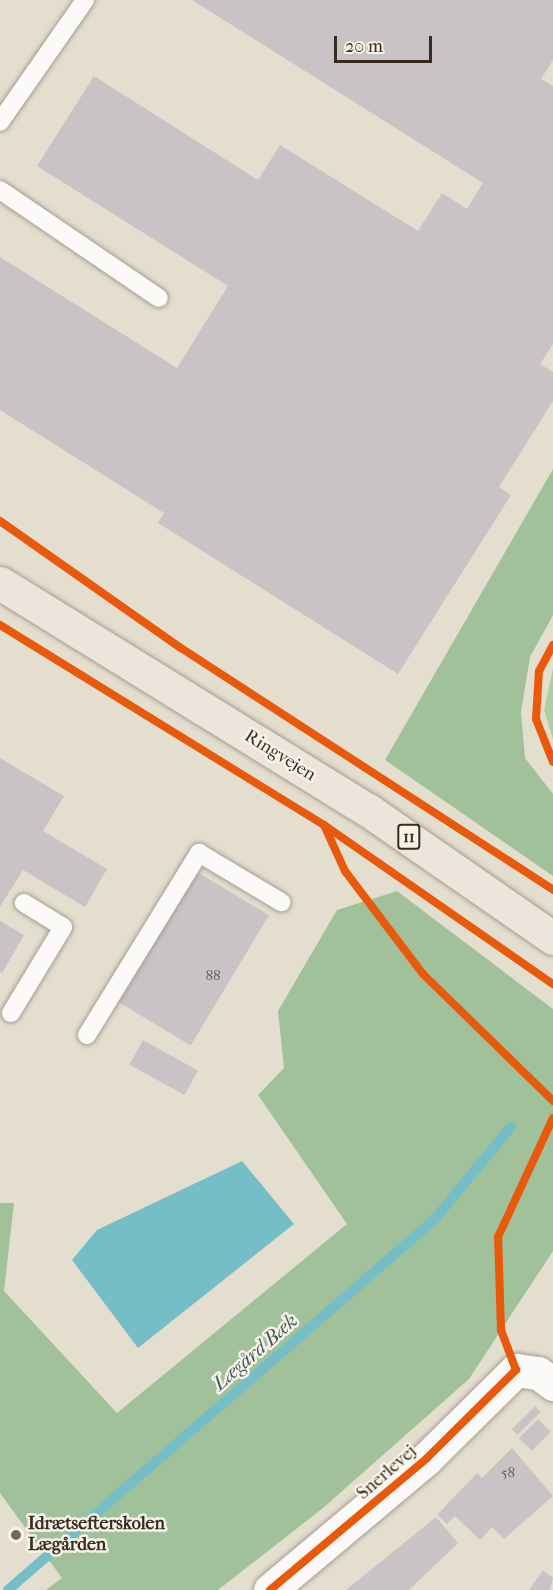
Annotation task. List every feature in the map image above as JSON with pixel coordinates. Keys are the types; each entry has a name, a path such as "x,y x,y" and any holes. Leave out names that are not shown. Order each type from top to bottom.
{"main road":[{"name":"Ringvejen","path":"0,583 368,810 553,938"}],"street":[{"name":"Snerlevej","path":"270,1590 426,1459 516,1370 538,1373 553,1384"}],"lane":[{"path":"0,122 86,0"},
{"path":"0,190 159,298"},
{"path":"87,1035 199,853 281,902"},
{"path":"11,1013 63,927 24,903"}],"green space":[{"path":"553,469 553,615 530,657 521,712 525,758 553,794 553,876 385,760"},
{"path":"553,668 553,739 544,710"},
{"path":"397,891 553,1009 553,1251 469,1379 323,1508 218,1590 46,1590 62,1578 0,1493 0,1203 14,1203 4,1291 117,1413 347,1224 258,1095 284,1068 278,1011 337,910"}],"water":[{"path":"242,1161 294,1224 138,1348 72,1260 97,1230"}],"building":[{"path":"192,0 553,0 553,60 541,79 553,86 553,344 540,364 553,372 553,401 499,487 511,495 398,674 158,523 164,513 0,410 0,257 177,368 228,286 37,166 94,76 258,180 280,145 418,231 442,193 467,209 483,183"},
{"path":"0,758 64,796 43,831 107,869 85,907 23,870 0,907"},
{"path":"197,872 269,915 191,1046 119,1002"},
{"path":"0,921 24,935 2,973 0,972"},
{"path":"143,1040 198,1071 185,1095 129,1064"},
{"path":"535,1406 541,1412 517,1435 512,1429"},
{"path":"538,1419 551,1432 532,1451 519,1438"},
{"path":"512,1448 553,1496 504,1539 492,1527 480,1540 455,1516 447,1524 437,1515 477,1473 482,1478"},
{"path":"436,1517 458,1543 409,1590 346,1590"},
{"path":"543,1570 553,1578 550,1590 529,1590"}],"waterway":[{"name":"Lægård Bæk","path":"8,1590 434,1220 511,1127"}],"cycle path":[{"path":"0,521 181,648 553,890"},
{"path":"0,625 324,825 553,984"},
{"path":"553,645 539,671 536,719 553,762"},
{"path":"324,825 345,871 423,974 553,1101"},
{"path":"270,1590 426,1459 516,1370 501,1330 498,1237 553,1118"}],"place":[{"name":"Idrætsefterskolen Lægården","path":"16,1535"}]}
